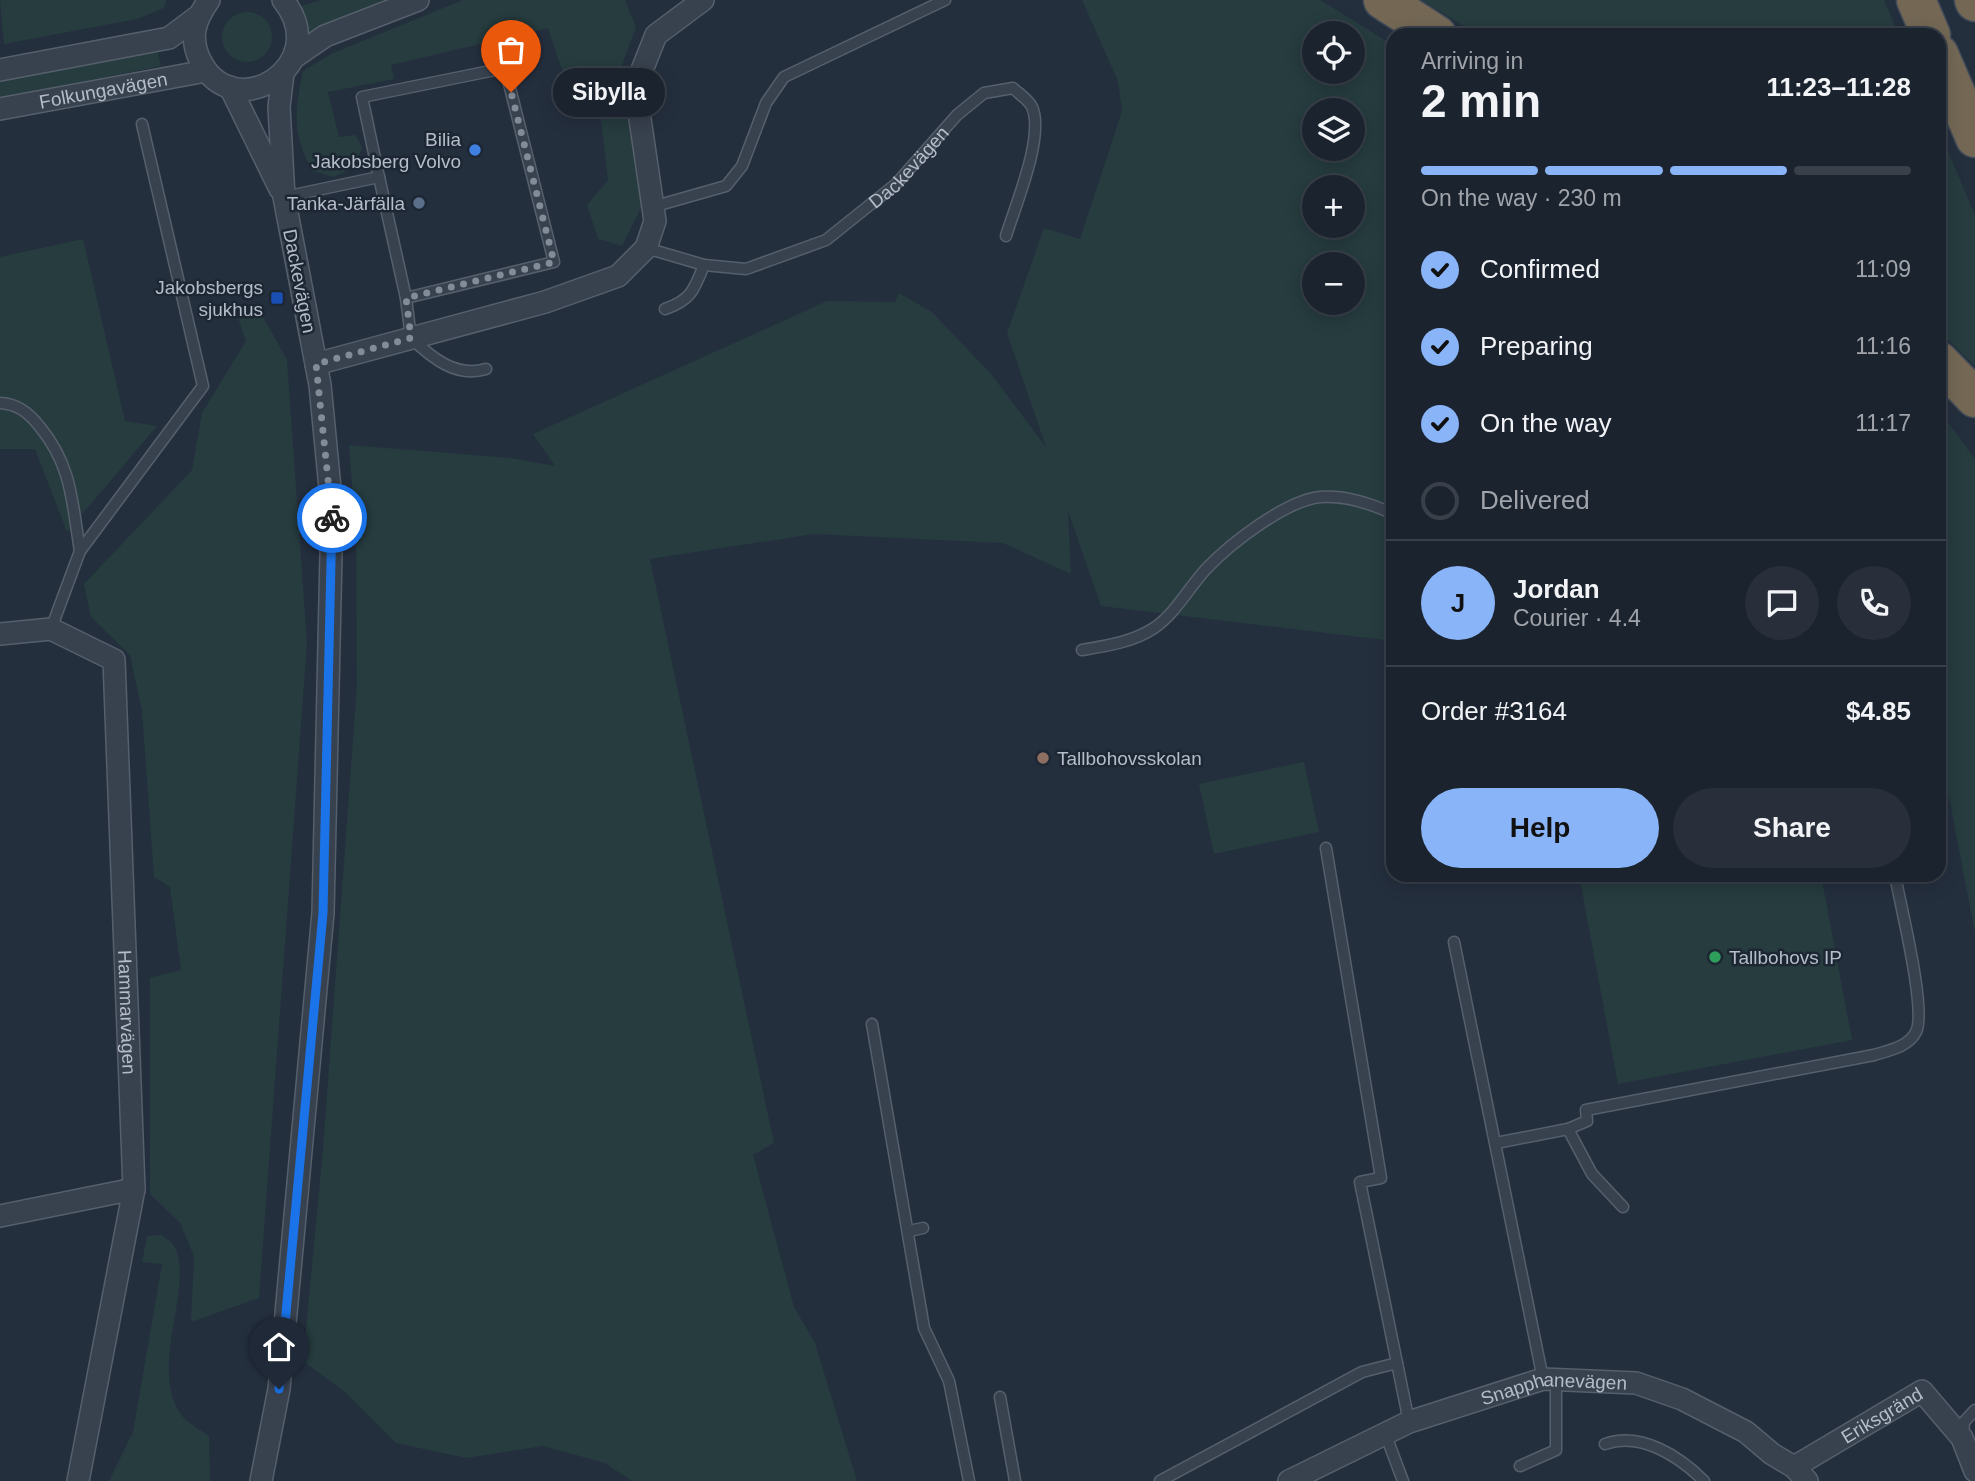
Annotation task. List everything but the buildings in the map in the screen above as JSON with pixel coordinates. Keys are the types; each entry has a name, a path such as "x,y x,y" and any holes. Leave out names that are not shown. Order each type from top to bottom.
{"highway":[{"path":"1383,0 1426,28"},
{"path":"1916,0 1928,28"},
{"path":"1946,70 1975,138"},
{"path":"1946,367 1975,398"}],"street":[{"name":"Dackevägen","path":"261,1481 279,1389 323,913 332,509 316,364 284,197 279,107 297,27 283,0"},
{"path":"203,8 194,47 206,71 230,87 258,88 325,36 418,0"},
{"path":"316,364 545,302 618,276 646,248 655,221 639,112 640,75 656,34 703,0"},
{"name":"Folkungavägen","path":"0,70 169,38 203,8"},
{"name":"Folkungavägen","path":"0,109 206,71"},
{"name":"Dackevägen","path":"230,87 284,197"},
{"path":"0,634 51,629"},
{"name":"Hammarvägen","path":"51,629 114,660 134,1189 78,1481"},
{"path":"0,1216 134,1189"},
{"name":"Snapphanevägen","path":"1289,1481 1409,1422 1549,1380 1636,1383 1682,1399 1746,1432 1800,1474"},
{"name":"Eriksgränd","path":"1800,1474 1922,1391 1969,1440 1975,1471"}],"lane":[{"path":"652,206 726,186 742,166 766,103 784,77 945,0"},
{"path":"406,298 554,262 505,68 362,97 406,298 411,338 437,361 446,365 465,372 486,369"},
{"name":"Dackevägen","path":"646,248 704,265 746,269 826,240 896,184 957,115 975,100 984,93 1013,88 1032,106 1035,124 1029,159 1006,236"},
{"path":"51,629 80,551 203,386 142,124"},
{"path":"284,197 379,177"},
{"path":"665,309 684,303 696,285 704,265"},
{"path":"0,402 13,403 30,414 59,451 69,485 80,551"},
{"path":"1082,650 1116,644 1153,628 1178,606 1208,567 1242,538 1292,506 1320,497 1373,504 1386,510"},
{"path":"1326,848 1381,1178 1360,1182 1409,1422"},
{"path":"1496,1143 1568,1129 1587,1121 1586,1110 1874,1055 1907,1044 1917,1030 1918,1000 1896,882"},
{"path":"1454,942 1549,1380 1556,1450 1520,1466"},
{"path":"872,1024 924,1328 949,1381 969,1481"},
{"path":"1568,1129 1592,1174 1623,1207"},
{"path":"909,1230 923,1228"},
{"path":"1160,1481 1362,1372 1397,1363"},
{"path":"1000,1397 1015,1481"},
{"path":"1969,1440 1964,1422 1975,1410"},
{"path":"1385,1433 1403,1481"},
{"path":"1605,1444 1616,1440 1646,1443 1704,1481"}],"green space":[{"path":"0,0 166,0 164,8 137,19 4,44"},
{"path":"320,0 398,0 307,35 299,7"},
{"path":"463,0 625,0 636,27 621,68 642,206 622,246 598,239 587,205 608,180 600,111 573,103 548,28 391,65 394,79 328,92 339,137 356,135 362,148 353,168 334,177 313,171 298,134 297,110 303,71 333,53"},
{"path":"1082,0 1320,0 1354,21 1302,21 1302,84 1365,84 1365,28 1386,41 1386,640 1101,606 1068,511 1071,574 1003,543 814,534 650,559 774,1143 753,1155 794,1307 815,1343 857,1481 632,1481 605,1463 543,1446 466,1458 396,1443 345,1392 303,1361 323,1149 357,685 356,539 349,445 511,458 555,466 533,434 827,301 895,302 899,293 932,312 991,374 1046,447 1007,333 1044,228 1080,239 1122,111 1118,81"},
{"path":"1421,0 1884,0 1896,28 1467,28"},
{"path":"247,12 264,20 272,37 264,54 247,62 230,54 222,37 230,20"},
{"path":"157,50 161,66 0,98 0,80"},
{"path":"1946,147 1975,215 1975,366 1946,338"},
{"path":"83,239 125,421 157,426 67,532 35,449 0,449 0,257"},
{"path":"257,306 287,360 307,643 259,1298 191,1322 194,1256 180,1223 150,1194 150,978 181,970 170,887 154,877 142,711 130,655 91,617 84,584 192,470 202,413 246,341 236,312"},
{"path":"1946,420 1975,459 1975,933 1946,782"},
{"path":"1304,762 1319,832 1214,854 1199,784"},
{"name":"Tallbohovs IP","path":"1580,882 1822,882 1852,1040 1618,1084"},
{"path":"162,1235 174,1246 179,1262 170,1353 169,1376 173,1398 183,1417 209,1436 210,1481 109,1481 133,1432 162,1264 142,1262 147,1236"}],"way so far":[{"path":"332,518 316,364 411,338 406,298 554,262 511,92"}],"place":[{"name":"Sibylla","path":"511,92"},
{"name":"Bilia Jakobsberg Volvo","path":"475,150"},
{"name":"Tanka-Järfälla","path":"419,203"},
{"name":"Jakobsbergs sjukhus","path":"277,298"},
{"name":"Tallbohovsskolan","path":"1043,758"},
{"name":"Tallbohovs IP","path":"1715,957"}],"route":[{"path":"279,1389 323,913 332,518"}]}
